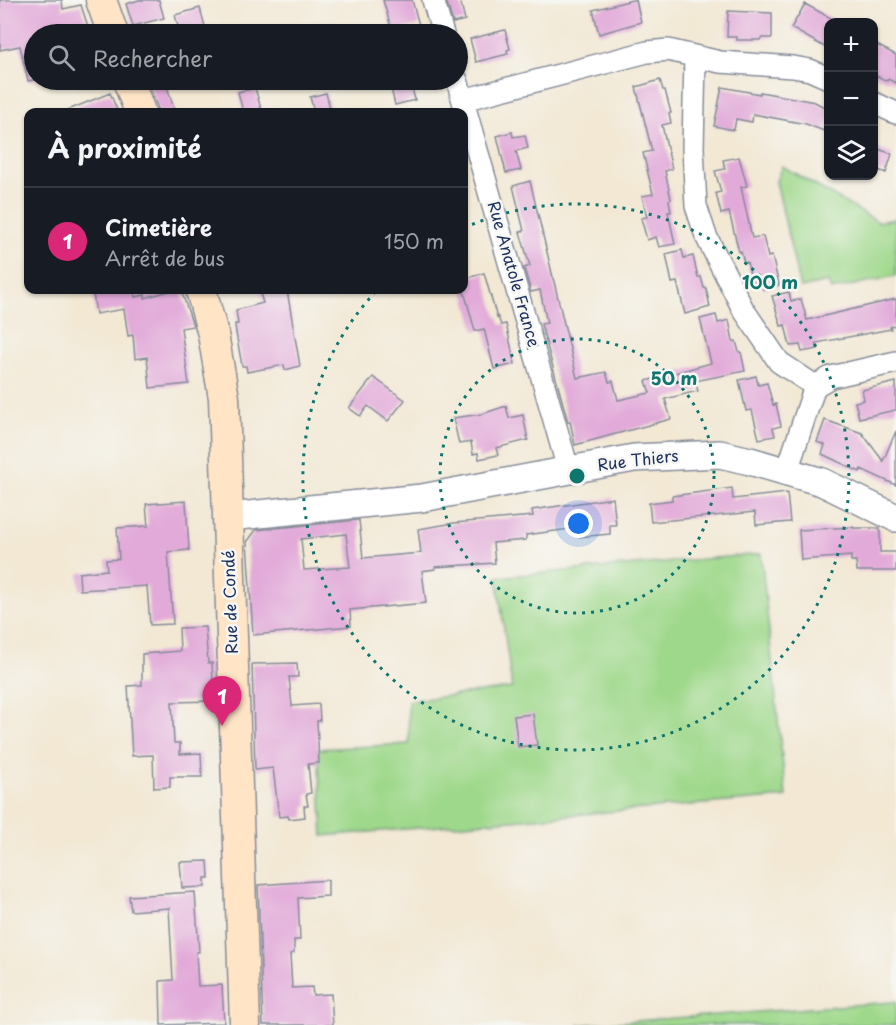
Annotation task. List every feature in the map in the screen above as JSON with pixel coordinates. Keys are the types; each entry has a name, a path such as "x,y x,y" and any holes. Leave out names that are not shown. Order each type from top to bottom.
{"main road":[{"path":"101,0 109,24"},
{"path":"132,90 138,108"},
{"name":"Rue de Condé","path":"202,294 213,334 224,398 245,1025"}],"street":[{"path":"433,0 441,24"},
{"path":"463,100 647,52 668,51 720,62 793,67 810,70 824,76"},
{"path":"695,58 693,148 696,206 706,236 743,309 779,362 816,386"},
{"name":"Rue Anatole France","path":"460,90 465,108"},
{"path":"878,105 896,113"},
{"name":"Rue Anatole France","path":"468,118 568,470"},
{"path":"787,471 816,386 831,376 896,362"},
{"name":"Rue Thiers","path":"228,517 423,498 634,458 720,454 822,482 896,518"}],"green space":[{"path":"782,166 878,222 896,219 896,276 831,290 828,282 800,288 776,181"},
{"path":"761,554 786,797 323,836 318,749 409,744 408,701 512,688 497,577"},
{"path":"896,1001 896,1025 578,1025 893,1002"}],"building":[{"path":"0,0 62,0 63,9 81,5 87,24 24,24 24,64 20,46 0,50"},
{"path":"139,0 159,0 164,18 132,24 126,4"},
{"path":"383,0 412,0 419,24 390,24"},
{"path":"446,0 460,0 465,20 453,23"},
{"path":"636,0 641,22 599,34 593,10"},
{"path":"805,4 831,18 824,18 824,47 791,28"},
{"path":"200,8 204,24 177,24 175,15"},
{"path":"728,11 772,13 772,38 737,40 737,37 727,37"},
{"path":"505,30 510,49 507,50 508,54 476,62 470,39"},
{"path":"878,46 896,55 896,83 888,79 887,81 878,76"},
{"path":"660,80 671,113 669,113 671,123 662,125 672,169 665,171 671,199 669,200 671,212 668,212 675,244 659,247 656,237 647,240 641,218 647,217 642,196 653,194 643,153 652,151 636,87"},
{"path":"722,87 815,102 824,107 824,131 806,124 753,114 752,122 736,119 734,130 714,126"},
{"path":"151,90 168,90 174,108 158,108"},
{"path":"256,90 261,108 242,108 238,92"},
{"path":"391,90 412,90 415,100 395,105"},
{"path":"110,93 116,108 73,108"},
{"path":"326,93 330,108 313,108 310,97"},
{"path":"512,132 513,137 525,135 528,148 516,151 521,170 506,173 497,136"},
{"path":"878,149 892,154 886,173 878,170"},
{"path":"739,157 747,186 741,187 752,238 763,236 768,257 772,256 779,285 763,289 761,281 752,283 747,262 744,263 741,251 739,252 729,212 721,214 716,193 721,192 715,171 725,169 723,160"},
{"path":"530,181 577,378 606,372 609,382 613,381 618,400 650,393 646,381 711,363 700,319 716,315 718,323 729,320 733,341 736,341 739,352 741,352 745,371 695,381 698,391 665,399 671,419 575,445 541,324 547,323 540,290 531,292 524,268 530,266 520,232 524,231 513,186"},
{"path":"682,250 684,258 693,256 698,277 701,277 704,288 706,288 710,307 685,314 677,282 672,283 666,254"},
{"path":"484,273 497,318 501,325 506,324 515,364 494,369 484,329 475,331 465,294 468,294 468,278"},
{"path":"789,292 791,301 801,299 807,320 896,299 896,325 890,327 891,329 816,343 818,349 802,352 800,345 790,346 785,325 781,326 772,296"},
{"path":"93,294 135,294 135,297 145,295 145,298 159,294 182,294 193,326 181,328 189,384 150,388 147,357 135,359 133,335 128,336 124,309 96,314"},
{"path":"260,294 288,294 300,366 285,370 284,365 247,372 246,366 242,366 235,324 238,324 236,310 263,303"},
{"path":"756,376 758,385 767,383 773,405 776,404 781,426 773,428 775,436 759,439 752,410 746,411 739,380"},
{"path":"373,377 405,400 388,421 368,406 360,416 349,408"},
{"path":"896,382 896,410 859,418 855,402 864,400 862,390"},
{"path":"506,406 509,418 523,415 528,440 496,448 498,455 479,459 478,453 473,454 471,442 459,444 453,418 482,414"},
{"path":"825,420 862,433 883,461 896,431 896,485 861,469 860,472 822,454 825,445 817,442"},
{"path":"732,488 733,499 787,493 790,522 756,525 755,512 651,522 649,503 672,500 672,496"},
{"path":"613,498 616,525 610,525 610,534 578,537 577,528 526,535 526,540 493,543 495,563 435,567 435,569 422,571 426,603 350,610 351,626 253,635 247,542 256,530 359,520 363,558 421,553 418,529 454,523 533,516 532,510","holes":["346,534 350,567 304,570 301,539"]},
{"path":"186,501 189,550 168,552 173,624 150,625 147,586 80,590 79,573 107,570 106,560 119,559 117,528 148,526 146,504"},
{"path":"880,528 880,552 896,552 896,571 857,571 856,561 851,561 851,556 801,560 799,530"},
{"path":"205,627 208,663 212,663 214,701 172,702 174,743 180,743 180,754 201,753 202,777 170,777 170,787 154,788 153,755 132,756 128,686 142,685 142,654 180,651 179,628"},
{"path":"297,663 298,677 289,677 292,706 319,704 320,721 317,721 319,763 308,764 311,793 306,794 308,806 304,806 305,817 289,819 288,816 279,817 273,768 255,770 252,664"},
{"path":"533,714 537,745 518,747 514,716"},
{"path":"208,861 209,878 205,878 205,887 182,888 180,862"},
{"path":"328,880 328,896 298,898 300,940 294,940 294,953 290,954 292,988 312,987 313,995 331,994 333,1025 263,1025 258,885"},
{"path":"195,892 199,952 196,952 198,986 222,985 224,1023 161,1025 160,981 173,980 169,908 131,911 129,896"}],"place":[{"name":"Cimetière","path":"222,726"}]}
